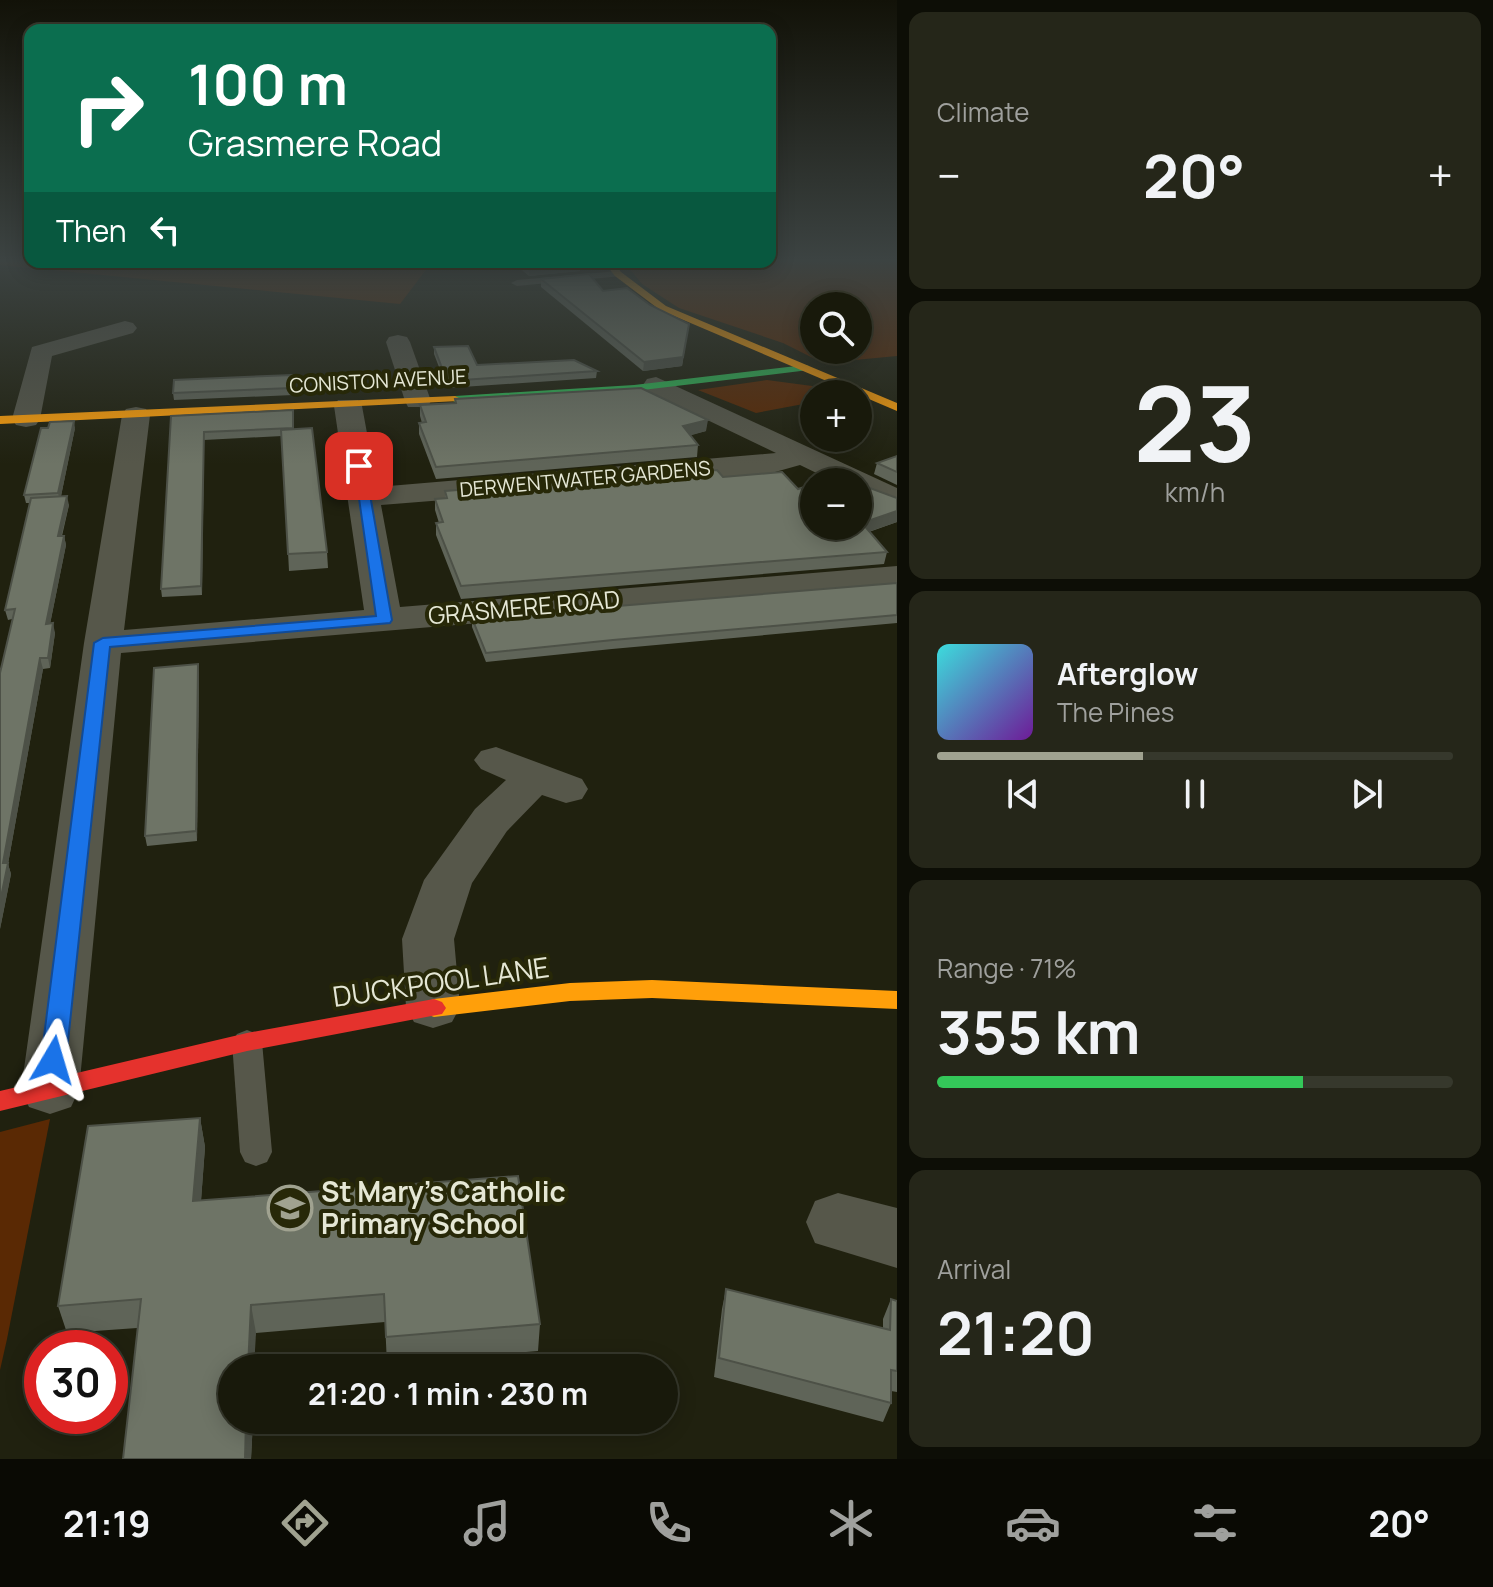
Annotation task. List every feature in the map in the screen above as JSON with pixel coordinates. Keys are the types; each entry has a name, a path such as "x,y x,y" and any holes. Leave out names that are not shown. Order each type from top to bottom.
{"street":[{"path":"26,419 41,352 125,328"},
{"path":"711,328 897,407"},
{"path":"398,342 418,401"},
{"name":"CONISTON AVENUE","path":"0,420 348,406 656,385 805,368"},
{"path":"656,385 897,500"},
{"path":"348,406 384,620"},
{"path":"50,1090 103,643 136,415"},
{"name":"DERWENTWATER GARDENS","path":"365,497 768,465 803,455"},
{"name":"GRASMERE ROAD","path":"103,643 897,577"},
{"path":"433,1007 428,939 448,880 491,820 533,775"},
{"name":"DUCKPOOL LANE","path":"0,1101 247,1042 433,1007 574,992 690,988 897,1000"}],"lane":[{"path":"247,1042 256,1152"}],"shaded area":[{"path":"739,328 800,328 800,352 783,343"},
{"path":"872,328 897,328 897,356 872,358"},
{"path":"767,380 800,384 800,405 756,413 698,390"},
{"path":"50,1119 7,1339 0,1370 0,1132"}],"building":[{"path":"602,328 688,328 683,357 644,362"},
{"path":"468,346 477,365 574,360 597,371 447,381 434,347"},
{"path":"292,375 292,388 173,393 174,380"},
{"path":"641,388 708,420 683,426 698,445 436,467 419,423 426,422 420,405 456,403 455,399"},
{"path":"293,410 293,428 204,432 201,586 161,589 171,416"},
{"path":"74,421 58,493 24,495 41,428 48,428 50,422"},
{"path":"312,428 327,552 288,554 281,430"},
{"path":"897,456 897,472 877,463"},
{"path":"717,470 723,477 782,472 800,488 800,540 872,540 872,535 887,552 461,586 436,523 443,522 435,499 447,498 445,491"},
{"path":"872,489 897,498 897,511 872,520"},
{"path":"67,496 58,536 64,536 46,624 53,623 48,658 40,658 3,863 8,863 0,902 0,673 15,609 5,610 31,498"},
{"path":"897,583 897,615 486,653 472,618"},
{"path":"198,664 196,831 145,836 154,668"},
{"path":"200,1118 193,1201 518,1176 540,1324 386,1337 384,1294 251,1305 249,1354 218,1354 218,1434 246,1434 245,1459 123,1459 141,1299 58,1306 88,1126"},
{"path":"726,1289 890,1330 891,1299 897,1301 897,1371 891,1370 891,1403 719,1358"}],"traffic: fast":[{"path":"455,399 634,388 805,368"}],"traffic: slow":[{"path":"710,328 897,407"},
{"path":"0,420 455,399"},
{"path":"434,1008 570,992 652,989 897,1000"}],"traffic: jam":[{"path":"0,1101 247,1042 434,1008"}],"place":[{"name":"St Mary's Catholic Primary School","path":"290,1208"}],"route":[{"path":"53,1060 103,643 384,620 359,466"}]}
